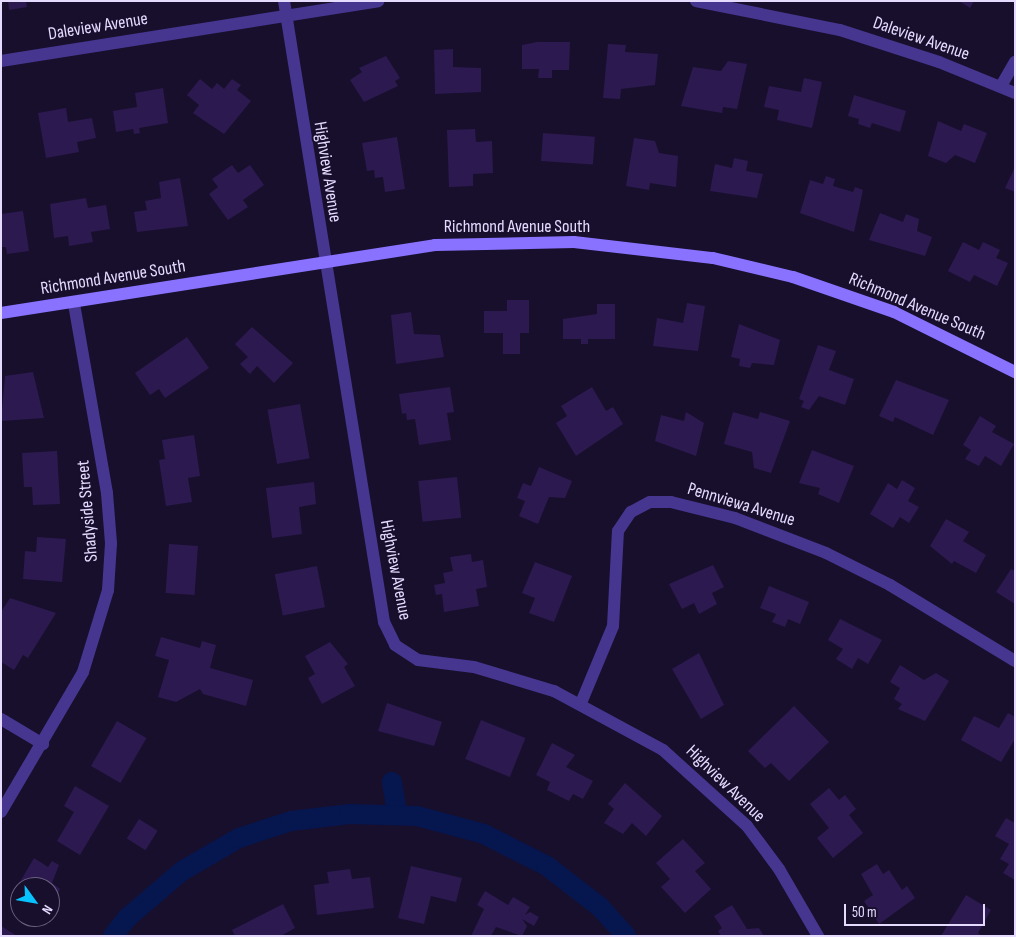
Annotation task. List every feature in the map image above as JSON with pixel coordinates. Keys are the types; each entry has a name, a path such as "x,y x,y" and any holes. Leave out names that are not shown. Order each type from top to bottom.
{"street":[{"name":"Daleview Avenue","path":"1,61 285,8 378,1"},
{"name":"Daleview Avenue","path":"696,1 760,7 882,43 1015,92"},
{"name":"Highview Avenue","path":"285,8 324,261 384,622 395,645 418,660 495,672 581,704 663,750 718,797 780,869 818,936"},
{"path":"1001,86 1015,62"},
{"name":"Richmond Avenue South","path":"1,313 435,245 505,241 626,246 713,258 793,277 885,309 954,338 1015,372"},
{"name":"Shadyside Street","path":"1,812 43,744 97,638 111,569 107,493 74,302"},
{"name":"Pennviewa Avenue","path":"581,704 613,626 618,531 631,512 650,502 671,502 735,518 826,553 890,585 1015,661"},
{"path":"1,719 43,744"}],"building":[{"path":"8,1 26,1 27,7 9,10"},
{"path":"959,1 974,1 970,8"},
{"path":"537,42 570,42 569,70 552,70 552,78 538,78 539,69 522,69 522,45"},
{"path":"608,44 626,45 625,52 658,54 655,85 621,89 620,99 603,98"},
{"path":"453,49 453,67 481,68 481,92 435,94 434,50"},
{"path":"386,56 400,78 395,81 398,86 364,102 350,80 362,72 359,68"},
{"path":"728,61 747,64 737,109 723,107 722,113 681,106 693,67 721,71"},
{"path":"804,78 822,82 812,128 777,120 779,110 764,107 769,86 801,92"},
{"path":"200,79 212,89 217,83 224,89 232,79 241,85 237,90 251,101 224,134 193,113 199,105 187,95"},
{"path":"163,88 168,123 139,128 140,133 134,134 133,129 116,132 113,111 137,107 135,93"},
{"path":"854,95 906,111 900,132 872,123 870,128 858,124 859,119 848,116"},
{"path":"66,108 68,122 92,118 96,138 77,142 79,152 46,158 38,113"},
{"path":"938,121 961,131 964,124 987,133 975,163 955,155 946,163 928,156"},
{"path":"475,129 476,142 492,141 493,173 473,174 473,186 449,187 447,130"},
{"path":"543,133 595,137 593,165 541,161"},
{"path":"397,137 405,189 385,192 383,177 375,178 374,170 367,171 362,143"},
{"path":"634,138 655,141 659,153 678,156 676,187 650,183 649,190 626,186"},
{"path":"734,158 748,161 746,171 763,174 757,198 710,191 715,164 732,168"},
{"path":"232,165 238,173 250,165 264,185 243,200 248,207 228,220 209,194 218,187 212,179"},
{"path":"1015,167 1015,192 1005,188"},
{"path":"826,176 835,179 833,186 853,192 855,187 863,190 854,232 800,213 810,180 823,184"},
{"path":"180,178 188,226 137,232 134,212 147,210 145,201 161,198 159,182"},
{"path":"86,198 88,208 106,205 110,229 91,232 93,242 69,246 68,236 54,238 50,204"},
{"path":"23,211 29,251 7,254 6,247 1,247 1,214"},
{"path":"880,213 903,222 906,214 919,219 917,231 932,237 925,256 869,240"},
{"path":"963,242 979,250 983,242 1000,250 996,258 1008,263 997,286 974,275 970,282 948,271"},
{"path":"507,300 529,300 529,333 520,333 520,354 503,354 503,333 484,333 484,311 507,311"},
{"path":"687,303 705,306 698,351 653,346 657,318 683,323"},
{"path":"597,304 615,304 615,339 588,339 588,344 581,344 581,339 563,339 563,319 597,314"},
{"path":"411,312 414,334 440,335 444,357 396,364 391,315"},
{"path":"739,324 780,340 774,365 752,363 750,368 739,366 740,359 731,357"},
{"path":"252,327 293,363 274,383 257,366 250,374 240,364 248,357 235,344"},
{"path":"187,337 209,368 165,398 159,389 150,395 135,373"},
{"path":"818,345 836,351 829,370 854,379 845,405 819,396 809,410 801,407 804,401 799,399"},
{"path":"33,372 44,418 1,421 5,376"},
{"path":"896,380 949,400 933,435 895,417 893,422 879,416"},
{"path":"450,387 454,412 447,413 451,440 419,445 415,419 407,420 406,413 402,414 399,394"},
{"path":"592,387 606,411 613,407 623,424 576,456 556,423 567,416 561,406"},
{"path":"300,404 310,458 277,464 268,410"},
{"path":"686,412 704,423 696,456 655,441 661,415 684,421"},
{"path":"733,412 758,419 760,412 790,421 771,473 754,468 752,452 724,444"},
{"path":"980,416 996,426 992,432 1014,444 1001,466 985,456 979,466 965,459 971,450 963,445"},
{"path":"194,435 200,476 188,478 192,502 166,506 159,460 165,459 162,440"},
{"path":"812,450 854,466 839,503 818,494 820,488 799,483"},
{"path":"57,451 60,504 33,505 32,487 24,487 22,453"},
{"path":"539,467 572,481 565,498 549,497 538,524 519,516 525,501 517,498 523,483 531,486"},
{"path":"457,477 461,518 422,522 418,481"},
{"path":"902,480 915,488 908,501 919,507 909,523 900,517 893,528 870,514 888,483 897,489"},
{"path":"314,482 316,504 299,507 302,534 272,538 266,488"},
{"path":"946,519 969,532 963,541 986,555 976,573 954,561 952,564 930,546"},
{"path":"37,537 66,539 62,582 23,579 25,551 36,552"},
{"path":"169,544 198,546 195,595 166,593"},
{"path":"471,554 472,562 483,560 487,587 476,589 479,606 444,612 442,594 436,595 434,585 445,583 443,573 453,571 450,557"},
{"path":"535,562 572,576 554,622 529,613 535,598 522,593"},
{"path":"713,565 724,587 712,593 717,604 699,614 694,603 682,609 669,584"},
{"path":"317,566 325,607 283,615 275,574"},
{"path":"1011,569 1015,571 1015,604 996,592"},
{"path":"769,586 809,602 800,624 788,619 785,627 772,622 776,614 760,608"},
{"path":"10,598 56,613 28,658 23,655 14,670 1,662 1,612"},
{"path":"840,619 882,640 868,664 858,658 852,669 836,659 843,649 828,640"},
{"path":"161,637 200,648 202,641 216,645 210,668 253,680 246,706 203,694 200,689 176,702 158,697 169,660 155,656"},
{"path":"330,642 348,664 344,667 355,686 322,704 308,678 315,674 305,656"},
{"path":"699,653 724,705 701,719 672,669"},
{"path":"900,665 924,680 936,673 949,681 925,721 898,709 902,704 894,699 900,688 890,682"},
{"path":"387,703 442,722 434,746 378,731"},
{"path":"794,706 829,742 789,781 771,763 765,768 748,751"},
{"path":"1008,713 1015,717 1015,739 1001,762 961,740 974,716 999,728"},
{"path":"481,720 526,738 510,777 465,759"},
{"path":"117,721 146,738 120,783 91,766"},
{"path":"552,743 575,755 566,767 593,781 583,799 573,794 569,801 547,790 550,782 536,775"},
{"path":"625,783 662,816 646,836 632,823 623,834 604,823 614,809 608,804"},
{"path":"75,786 109,806 80,855 57,841 74,812 64,806"},
{"path":"829,788 839,800 845,795 856,809 849,815 863,833 833,858 817,838 829,828 810,804"},
{"path":"1006,818 1015,823 1015,880 1003,873 1009,864 1000,859 1009,844 995,836"},
{"path":"139,819 158,831 145,850 127,839"},
{"path":"683,839 705,863 695,871 711,889 685,913 661,887 670,879 656,863"},
{"path":"34,858 48,867 52,861 59,865 54,877 23,877"},
{"path":"877,864 883,874 889,870 902,890 907,886 915,898 879,924 864,901 873,895 861,874"},
{"path":"411,866 462,878 456,902 431,896 424,924 398,918"},
{"path":"350,869 352,879 370,877 374,908 317,915 314,885 329,883 327,872"},
{"path":"485,891 508,905 513,897 530,907 525,915 530,912 539,917 534,926 522,919 527,926 522,936 496,927 491,936 471,936 484,909 477,905"},
{"path":"966,895 991,910 978,933 982,936 941,936"},
{"path":"283,904 295,928 281,936 235,936 232,930"},
{"path":"732,905 747,929 759,928 764,936 721,936 718,931 722,928 714,916"},
{"path":"1,926 17,936 1,936"}],"waterway":[{"path":"392,782 397,815"},
{"path":"113,936 127,918 182,871 239,838 291,821 350,814 417,816 484,834 547,866 600,907 626,936"}]}
